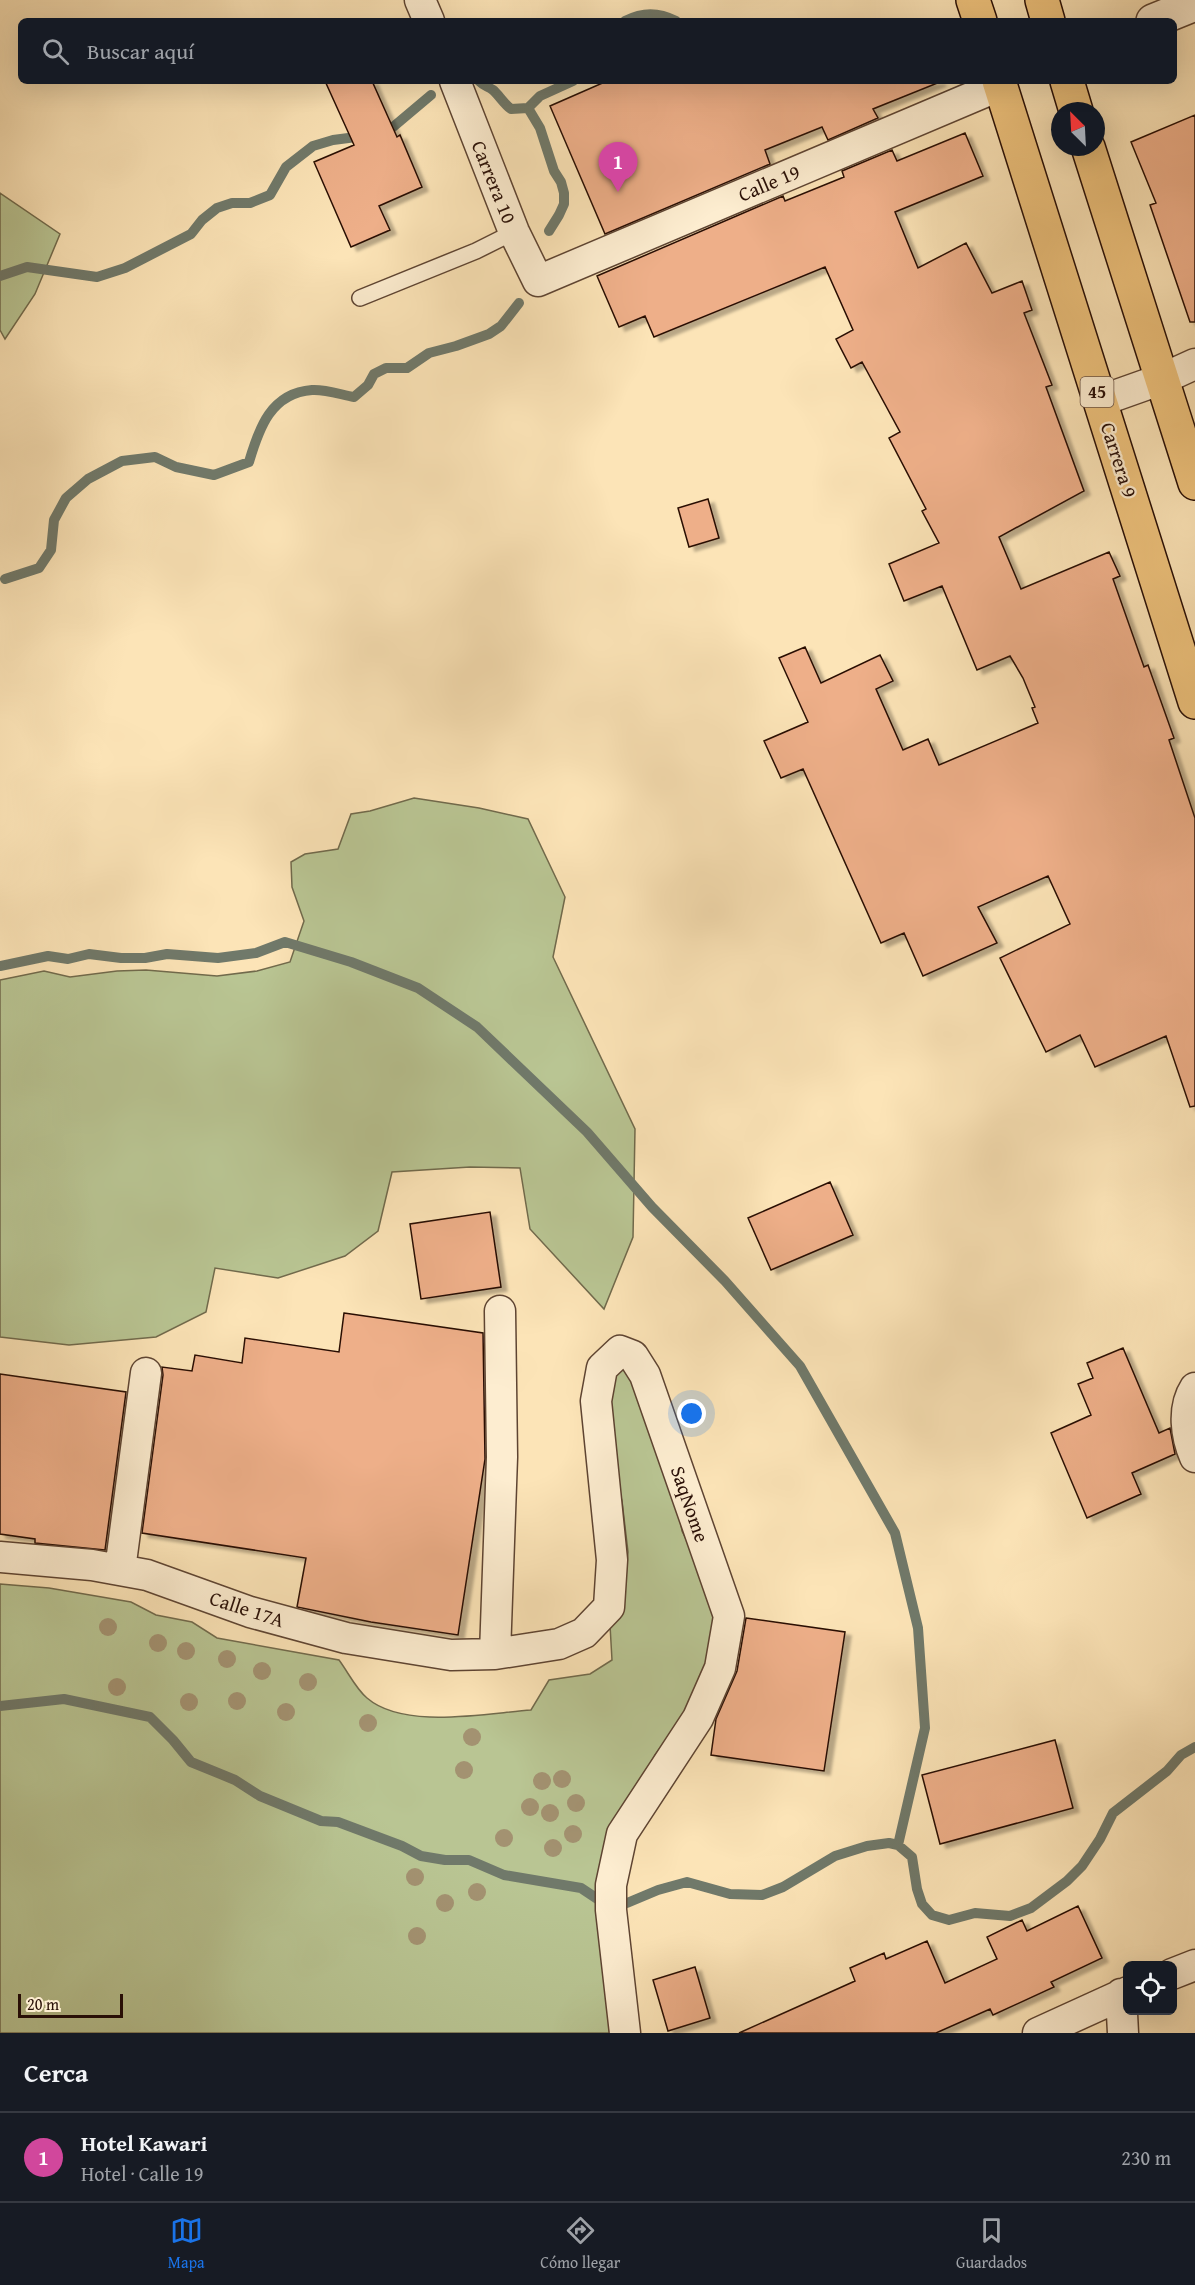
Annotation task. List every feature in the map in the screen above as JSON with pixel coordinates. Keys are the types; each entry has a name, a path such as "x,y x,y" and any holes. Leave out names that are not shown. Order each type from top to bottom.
{"highway":[{"path":"973,0 979,18"},
{"path":"1042,0 1047,18"},
{"name":"Carrera 9","path":"1000,84 1195,702"},
{"path":"1068,84 1073,102"},
{"path":"1091,156 1195,483"}],"street":[{"path":"420,0 428,18"},
{"path":"1160,18 1195,4"},
{"name":"Calle 19","path":"538,281 998,84"},
{"name":"Carrera 10","path":"457,87 514,232 538,281"},
{"path":"1100,401 1162,379 1195,364"},
{"path":"495,1654 502,1457 500,1311"},
{"name":"SaqNome","path":"495,1654 559,1644 584,1633 609,1607 612,1560 596,1401 602,1368 620,1351 633,1356 645,1375 729,1616 720,1668 698,1718 622,1834 611,1898 625,2033"},
{"path":"120,1570 146,1373"},
{"path":"1195,1388 1187,1410 1189,1443 1195,1457"},
{"name":"Calle 17A","path":"0,1557 92,1565 147,1575 250,1612 346,1638 451,1655 495,1654"},
{"path":"1177,1972 1195,1965"},
{"path":"1038,2033 1123,1993"},
{"path":"1123,2015 1123,2033"}],"lane":[{"path":"360,298 476,251 514,232"}],"green space":[{"path":"0,193 60,234 35,294 5,339 0,330"},
{"path":"414,798 479,808 528,819 565,897 553,957 635,1129 633,1237 604,1309 530,1229 520,1168 470,1167 392,1172 378,1231 345,1256 278,1278 215,1268 206,1312 156,1337 69,1345 0,1337 0,980 44,971 70,977 146,970 217,976 257,971 290,962 304,921 292,887 291,862 305,854 338,849 351,814"},
{"path":"628,1366 676,1496 682,1531 697,1561 715,1610 713,1642 692,1705 655,1755 611,1842 615,2033 0,2033 0,1584 49,1588 131,1602 156,1615 192,1622 217,1638 339,1660 367,1698 383,1708 402,1714 446,1717 531,1710 549,1680 590,1674 612,1660 610,1625 618,1614 625,1590 628,1552 622,1501 614,1473 604,1385 614,1368"}],"building":[{"path":"326,84 373,84 397,137 400,135 422,187 379,206 390,230 351,247 314,162 354,145"},
{"path":"600,84 935,84 873,109 878,118 828,140 822,127 765,150 770,164 605,234 550,106"},
{"path":"1195,115 1195,322 1190,322 1150,205 1156,203 1131,142"},
{"path":"965,133 983,176 895,212 918,268 966,243 992,293 1022,281 1032,310 1024,313 1052,385 1046,387 1084,491 999,537 1021,589 1109,552 1120,576 1113,579 1144,667 1148,665 1174,738 1169,740 1195,818 1195,1106 1190,1107 1166,1036 1095,1067 1080,1035 1046,1052 1000,958 1070,924 1048,876 978,907 997,943 923,976 904,933 881,943 803,769 781,778 764,741 808,722 779,658 805,647 821,683 880,655 893,681 876,689 903,750 928,739 939,765 1038,723 1032,708 1035,707 1023,678 1010,656 977,670 942,586 904,601 889,564 939,543 922,511 926,509 889,438 900,432 862,362 851,368 836,339 853,330 825,267 654,337 645,316 619,327 597,276 783,196 785,201 844,177 842,171 892,150 897,161"},
{"path":"708,499 719,538 689,547 678,508"},
{"path":"830,1182 853,1235 771,1270 748,1218"},
{"path":"490,1212 501,1287 421,1299 410,1224"},
{"path":"344,1313 483,1333 485,1459 458,1635 371,1622 297,1607 306,1558 142,1533 163,1375 162,1367 192,1371 195,1355 242,1363 245,1338 339,1352"},
{"path":"1123,1348 1159,1433 1170,1428 1175,1454 1132,1473 1141,1494 1087,1518 1051,1433 1091,1415 1078,1384 1093,1378 1087,1363"},
{"path":"0,1374 126,1392 105,1550 35,1543 35,1539 0,1534"},
{"path":"746,1618 845,1632 824,1771 711,1755 716,1719 737,1671"},
{"path":"1055,1740 1073,1808 940,1844 922,1775"},
{"path":"1078,1906 1102,1958 1051,1982 1054,1987 993,2015 990,2009 936,2033 739,2033 855,1981 850,1968 884,1953 886,1959 927,1941 945,1983 997,1959 987,1937 1022,1920 1027,1931"},
{"path":"695,1967 710,2018 668,2031 653,1980"}],"waterway":[{"path":"633,18 650,14 668,18"},
{"path":"483,84 493,90 511,109 528,108 540,96 566,84"},
{"path":"379,132 393,127 431,95"},
{"path":"528,108 540,128 564,193 564,204 549,231"},
{"path":"0,276 27,267 97,277 125,268 191,234 202,220 217,208 232,203 250,203 270,195 286,167 313,146 333,140 364,136"},
{"path":"5,579 39,568 51,550 54,520 66,498 88,479 122,461 155,457 176,467 214,475 249,462 257,437 269,414 286,398 312,390 354,397 368,385 374,374 386,368 407,368 429,353 489,334 501,326 519,303"},
{"path":"0,966 48,956 68,959 89,954 121,958 145,958 167,954 218,958 256,953 285,942 351,962 418,988 477,1027 587,1132 652,1207 725,1281 800,1366 895,1533 918,1628 925,1728 898,1845"},
{"path":"0,1706 64,1699 150,1717 191,1762 235,1780 260,1796 321,1821 338,1822 402,1846 421,1856 445,1860 469,1860 504,1875 581,1888 599,1900 627,1903 658,1890 687,1882 730,1894 762,1895 783,1887 835,1856 867,1846 889,1843 898,1845 912,1857 922,1904 932,1915 949,1920 975,1913 1010,1916 1031,1908 1067,1881 1082,1866 1100,1839 1113,1813 1167,1771 1181,1755 1195,1747"}],"place":[{"name":"Hotel Kawari","path":"618,192"}]}
